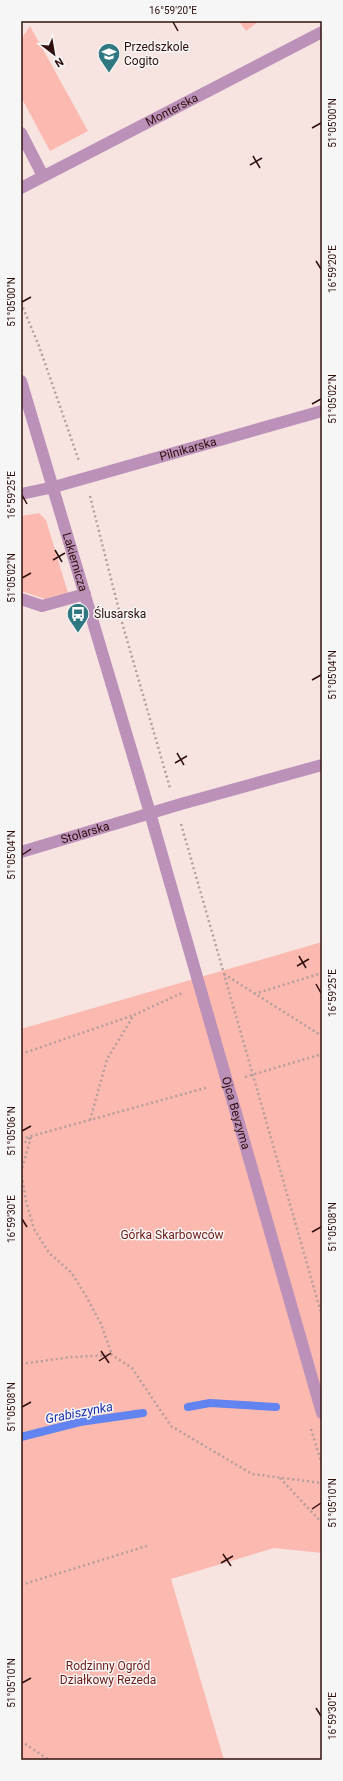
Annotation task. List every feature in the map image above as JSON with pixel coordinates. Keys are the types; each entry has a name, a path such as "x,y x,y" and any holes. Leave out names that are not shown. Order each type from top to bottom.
{"street":[{"name":"Monterska","path":"21,188 322,32"},
{"path":"21,134 43,176"},
{"name":"Lakiernicza","path":"21,381 54,487 150,813"},
{"name":"Pilnikarska","path":"21,494 54,487 322,411"},
{"path":"21,599 42,606 85,594"},
{"path":"150,813 322,765"},
{"name":"Stolarska","path":"21,852 150,813"},
{"name":"Ojca Beyzyma","path":"150,813 322,1413"}],"path":[{"path":"21,303 39,346 71,443 81,466"},
{"path":"90,494 123,626 172,794"},
{"path":"180,819 322,1316"},
{"path":"254,994 322,973"},
{"path":"224,974 322,1036"},
{"path":"21,1054 134,1015 185,992 200,987"},
{"path":"90,1120 107,1059 134,1015"},
{"path":"21,1139 228,1082 322,1054"},
{"path":"21,1146 31,1137"},
{"path":"31,1137 21,1172 26,1202 34,1230 49,1253 71,1272 86,1296 101,1324 112,1355"},
{"path":"21,1364 72,1356 112,1355 132,1368 171,1426 252,1474 322,1483"},
{"path":"279,1477 322,1523"},
{"path":"21,1585 150,1545"},
{"path":"21,1741 49,1760"}],"green space":[{"path":"239,21 259,21 246,31"},
{"path":"30,26 88,131 50,151 21,97 21,39"},
{"path":"39,513 46,520 68,593 45,599 21,591 21,516"},
{"name":"Górka Skarbowców","path":"322,942 322,1553 274,1548 171,1579 224,1760 21,1760 21,1029"}],"waterway":[{"name":"Grabiszynka","path":"188,1407 210,1403 276,1407"},
{"name":"Grabiszynka","path":"21,1437 80,1422 143,1413"}],"place":[{"name":"Przedszkole Cogito","path":"109,74"},
{"name":"Ślusarska","path":"78,634"}],"park label":[{"name":"Rodzinny Ogród Działkowy Rezeda","path":"108,1673"}]}
